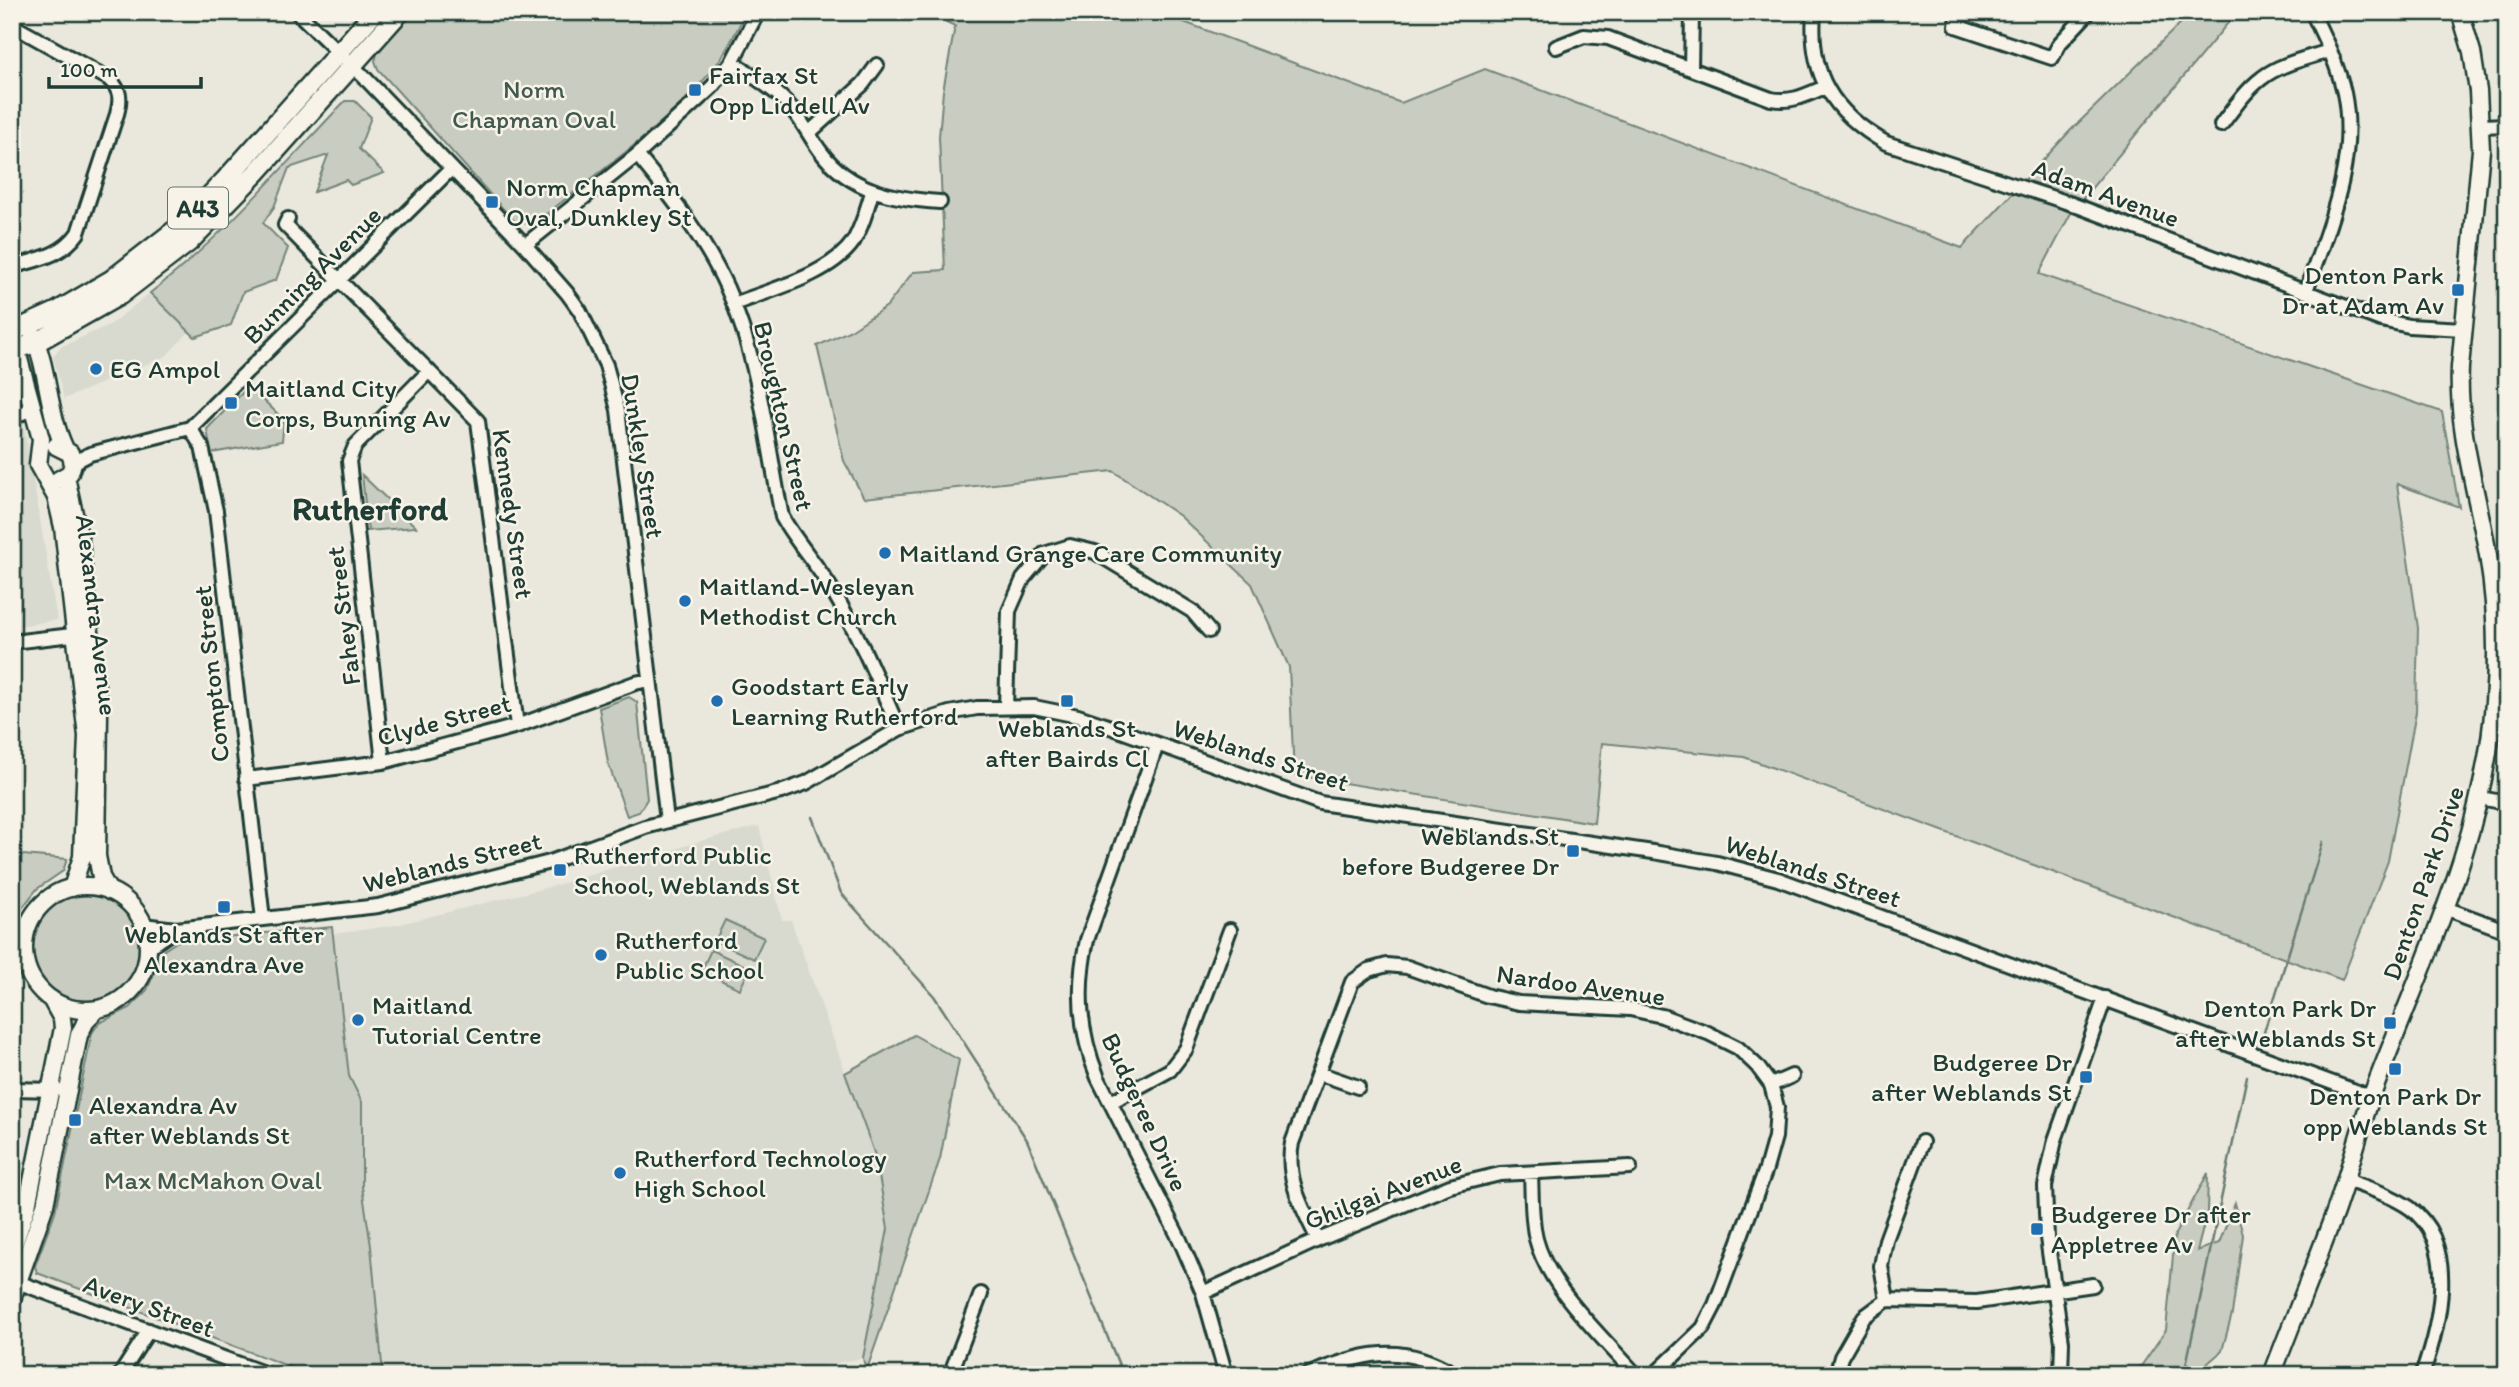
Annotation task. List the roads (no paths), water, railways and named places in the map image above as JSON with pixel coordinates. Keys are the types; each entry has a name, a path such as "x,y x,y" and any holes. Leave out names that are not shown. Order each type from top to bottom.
{"highway":[{"name":"A43","path":"17,338 89,295 168,236 226,179 375,12"},
{"name":"A43","path":"17,338 37,342 120,295 189,242 220,212 400,12"}],"main road":[{"name":"Denton Park Drive","path":"2272,1375 2346,1180 2371,1097 2445,908 2480,798 2494,703 2501,631 2462,431 2460,379 2479,176 2481,126 2476,77 2460,12"},
{"path":"17,338 40,439 38,465 43,476 55,481 68,460 55,446 41,453"},
{"name":"Alexandra Avenue","path":"37,342 55,424 68,460 80,541 87,736 82,857 72,888"},
{"name":"Alexandra Avenue","path":"43,476 57,497 99,714 98,863 101,877 109,891"},
{"path":"90,887 109,891 129,904 143,925 148,948 144,970 132,989 114,1003 97,1009 71,1009 51,999 39,989 19,958 28,928 40,907 60,892 72,888 90,887"},
{"path":"12,1250 27,1206 62,1028 62,1019 51,999"},
{"path":"12,1299 15,1281 45,1205 82,1027 97,1009"}],"street":[{"name":"Dunkley Street","path":"296,12 525,245 580,311 606,365 618,410 667,821"},
{"path":"525,245 637,155 712,87 732,62 758,12"},
{"name":"Adam Avenue","path":"1814,12 1812,37 1815,58 1825,87 1848,117 1886,143 2045,195 2390,322 2409,326 2464,329"},
{"path":"1958,12 1956,26 2052,58 2060,43 2089,12"},
{"path":"2306,291 2335,210 2344,173 2347,132 2344,92 2312,12"},
{"path":"1691,69 1692,14"},
{"path":"12,25 109,79 115,85 120,98 78,233 66,248 59,252 12,267"},
{"path":"1556,47 1584,36 1608,38 1784,102 1825,87"},
{"path":"2221,125 2261,78 2329,51"},
{"path":"732,62 777,93 810,132 821,152 836,167 872,192 910,200 940,202"},
{"path":"810,132 863,84 877,65"},
{"path":"2481,126 2507,125"},
{"name":"Broughton Street","path":"637,155 700,239 734,304 753,365 782,517 829,585 856,632 899,729"},
{"name":"Bunning Avenue","path":"190,428 451,169"},
{"path":"734,304 827,267 841,257 853,242 872,192"},
{"name":"Kennedy Street","path":"288,219 285,225 478,421 517,726"},
{"name":"Fahey Street","path":"383,762 349,461 355,446 429,371"},
{"path":"12,417 33,409"},
{"path":"68,460 190,428"},
{"name":"Compton Street","path":"190,428 202,447 216,511 262,919"},
{"path":"1006,707 1009,611 1023,579 1044,554 1070,546 1095,552 1192,611 1209,631"},
{"path":"12,642 83,633"},
{"name":"Clyde Street","path":"246,779 383,762 517,726 649,680"},
{"name":"Weblands Street","path":"143,925 176,929 346,910 408,899 561,859 667,821 761,798 806,783 899,729 949,713 977,708 1034,707 1078,716 1291,794 1331,806 1653,852 1747,870 1824,894 2371,1097"},
{"name":"Budgeree Drive","path":"1157,745 1087,940 1079,991 1084,1035 1090,1057 1180,1240 1203,1293 1226,1375"},
{"path":"2480,798 2507,803"},
{"path":"2445,908 2507,931"},
{"path":"12,937 28,928"},
{"name":"Weblands Street","path":"148,948 176,929"},
{"path":"1111,1102 1170,1070 1186,1049 1230,930"},
{"name":"Nardoo Avenue","path":"1318,1240 1291,1181 1288,1161 1292,1143 1352,982 1369,970 1387,965 1407,967 1488,996 1519,1003 1630,1009 1662,1016 1708,1032 1738,1048 1757,1066 1771,1085"},
{"path":"2061,1375 2062,1342 2045,1211 2049,1160 2105,998"},
{"path":"1318,1073 1358,1087"},
{"path":"1654,1375 1703,1328 1715,1305 1766,1169 1775,1137 1777,1107 1771,1085 1792,1076"},
{"path":"12,1089 68,1090"},
{"path":"1887,1300 1881,1266 1922,1142"},
{"name":"Ghilgai Avenue","path":"1203,1293 1318,1240 1450,1186 1500,1174 1630,1167"},
{"path":"1531,1173 1535,1236 1543,1260 1554,1281 1636,1375"},
{"path":"2346,1180 2391,1197 2412,1210 2427,1226 2437,1248 2441,1303 2436,1331 2422,1375"},
{"name":"Avery Street","path":"15,1281 269,1375"},
{"path":"1836,1375 1841,1357 1864,1317 1887,1300 1977,1302 2093,1285"},
{"path":"950,1375 981,1294"},
{"path":"120,1375 149,1330"},
{"path":"1307,1375 1352,1357 1396,1353 1437,1363 1456,1375"}],"waterway":[{"path":"812,817 841,893 934,996 1027,1140 1119,1365"},
{"path":"2264,1032 2323,842"},
{"path":"2184,1375 2247,1076"}],"place":[{"name":"Fairfax St Opp Liddell Av","path":"695,90"},
{"name":"Norm Chapman Oval, Dunkley St","path":"492,202"},
{"name":"Denton Park Dr at Adam Av","path":"2458,290"},
{"name":"EG Ampol","path":"96,369"},
{"name":"Maitland City Corps, Bunning Av","path":"231,403"},
{"name":"Maitland Grange Care Community","path":"885,553"},
{"name":"Maitland-Wesleyan Methodist Church","path":"685,601"},
{"name":"Goodstart Early Learning Rutherford","path":"717,701"},
{"name":"Weblands St after Bairds Cl","path":"1067,701"},
{"name":"Weblands St before Budgeree Dr","path":"1573,851"},
{"name":"Rutherford Public School, Weblands St","path":"560,870"},
{"name":"Weblands St after Alexandra Ave","path":"224,907"},
{"name":"Rutherford Public School","path":"601,955"},
{"name":"Maitland Tutorial Centre","path":"358,1020"},
{"name":"Denton Park Dr after Weblands St","path":"2390,1023"},
{"name":"Denton Park Dr opp Weblands St","path":"2395,1069"},
{"name":"Budgeree Dr after Weblands St","path":"2086,1077"},
{"name":"Alexandra Av after Weblands St","path":"75,1120"},
{"name":"Rutherford Technology High School","path":"620,1173"},
{"name":"Budgeree Dr after Appletree Av","path":"2037,1229"}],"district":[{"name":"Rutherford","path":"370,508"}],"park label":[{"name":"Norm Chapman Oval","path":"534,104"},
{"name":"Max McMahon Oval","path":"213,1180"}]}
